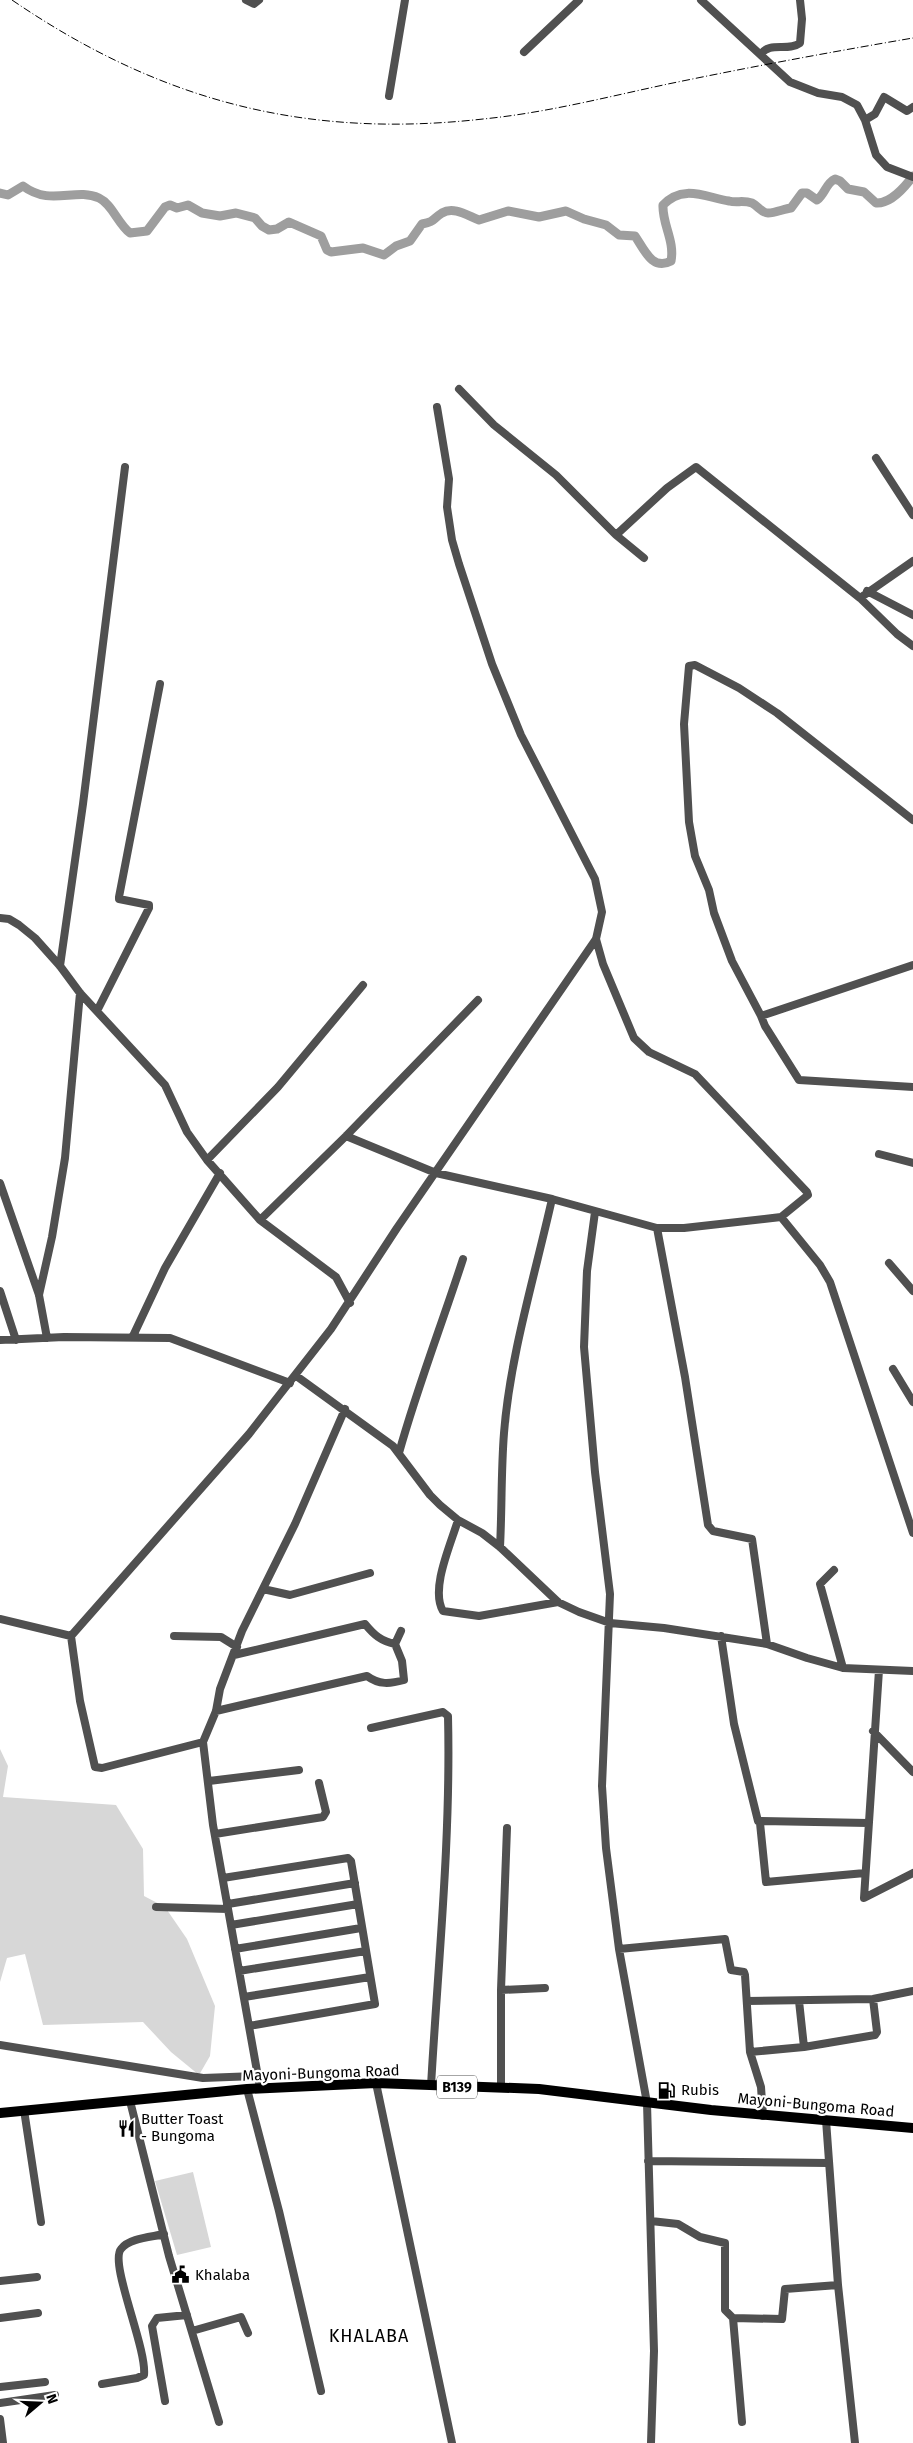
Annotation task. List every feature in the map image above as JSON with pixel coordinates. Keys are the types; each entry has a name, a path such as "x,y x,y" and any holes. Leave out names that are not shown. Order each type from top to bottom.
{"main road":[{"name":"Mayoni-Bungoma Road","path":"0,2113 260,2088 376,2083 539,2089 763,2116 913,2128"}],"street":[{"path":"246,0 254,4 260,0"},
{"path":"389,96 405,0"},
{"path":"524,52 579,0"},
{"path":"761,54 769,48 788,48 800,43 802,20 800,0"},
{"path":"702,1 790,82 818,93 842,97 857,105 866,120 876,155 887,167 911,176"},
{"path":"866,120 874,114 884,97 906,111 913,107"},
{"path":"459,389 494,425 556,475 616,535 644,558"},
{"path":"202,1742 102,1768 95,1767 80,1701 71,1636 219,1469 290,1383 350,1303 397,1228 596,939 602,912 595,879 521,735 492,664 459,564 452,540 447,507 449,479 437,407"},
{"path":"876,458 913,514"},
{"path":"60,966 83,804 125,466"},
{"path":"616,535 667,488 696,466 860,598 897,634 913,646"},
{"path":"860,598 913,561"},
{"path":"867,592 913,615"},
{"path":"913,820 777,713 739,688 695,665 689,666 684,724 689,822 695,856 709,890 717,920 732,961 761,1016 799,1080 913,1087"},
{"path":"97,1012 149,908 149,905 144,903 119,898 160,684"},
{"path":"0,918 9,919 35,938 60,966 80,993 164,1085 187,1132 207,1160 260,1220 336,1278 350,1303"},
{"path":"346,1136 436,1173 552,1199 657,1228 684,1228 781,1217 808,1195 807,1192 696,1074 650,1052 634,1038 603,964 596,939"},
{"path":"761,1016 913,965"},
{"path":"207,1160 278,1087 363,985"},
{"path":"39,1295 52,1237 65,1158 80,993"},
{"path":"260,1220 346,1136 478,1000"},
{"path":"879,1154 913,1163"},
{"path":"133,1336 165,1268 220,1173"},
{"path":"0,1183 39,1295 47,1338"},
{"path":"500,1547 504,1433 507,1407 513,1372 552,1199"},
{"path":"596,1212 587,1271 584,1347 595,1472 610,1594 610,1623 603,1725 602,1786 606,1848 619,1949 647,2103 652,2221 654,2351 650,2443"},
{"path":"781,1217 820,1265 830,1282 913,1533"},
{"path":"657,1228 685,1376 708,1525 713,1531 752,1539 767,1644"},
{"path":"399,1453 411,1411 430,1362 463,1259"},
{"path":"889,1263 913,1291"},
{"path":"0,1291 16,1340"},
{"path":"0,1340 133,1336 170,1338 290,1383"},
{"path":"893,1369 913,1402"},
{"path":"295,1375 384,1438 399,1453 430,1496 458,1520 500,1547 558,1602 610,1623 721,1636 767,1644 843,1668 913,1671"},
{"path":"260,2088 215,1834 202,1742 216,1711 220,1689 242,1631 295,1524 345,1410"},
{"path":"458,1520 439,1588 442,1610 479,1616 558,1602"},
{"path":"834,1570 820,1584 843,1668"},
{"path":"263,1589 290,1595 370,1573"},
{"path":"0,1619 71,1636"},
{"path":"236,1651 366,1624 375,1636 384,1642 396,1644"},
{"path":"216,1711 366,1676 375,1682 390,1684 404,1680 402,1661 396,1644 401,1631"},
{"path":"174,1636 221,1637 236,1651"},
{"path":"721,1636 734,1724 756,1815 760,1822 766,1882 865,1872"},
{"path":"879,1670 873,1730 865,1899 913,1873"},
{"path":"371,1728 443,1712 448,1716 449,1756 442,1937 431,2086"},
{"path":"873,1730 913,1772"},
{"path":"209,1782 299,1770"},
{"path":"215,1834 323,1817 326,1812 319,1783"},
{"path":"760,1822 868,1823"},
{"path":"501,2088 501,1990 507,1828"},
{"path":"223,1878 348,1858 351,1862 355,1883 374,2005 249,2026"},
{"path":"156,1907 228,1906 355,1883"},
{"path":"231,1925 358,1904"},
{"path":"235,1948 362,1928"},
{"path":"619,1949 725,1939 731,1970 745,1973 750,2052 761,2087 763,2116"},
{"path":"239,1971 366,1951"},
{"path":"244,1997 370,1977"},
{"path":"501,1990 545,1988"},
{"path":"747,2001 873,1999 913,1991"},
{"path":"750,2052 804,2047 876,2034 873,1999"},
{"path":"799,2001 804,2047"},
{"path":"0,2045 203,2078 258,2076"},
{"path":"376,2083 452,2443"},
{"path":"247,2090 279,2211 321,2390"},
{"path":"130,2102 164,2234 219,2422"},
{"path":"24,2110 41,2222"},
{"path":"826,2120 838,2286 855,2443"},
{"path":"648,2161 828,2162"},
{"path":"652,2221 678,2224 700,2236 725,2243 725,2310 733,2318 742,2422"},
{"path":"102,2384 138,2378 144,2375 134,2319 118,2272 118,2256 121,2249 127,2244 164,2234"},
{"path":"0,2281 37,2277"},
{"path":"733,2318 782,2320 785,2289 838,2286"},
{"path":"0,2318 38,2314"},
{"path":"165,2401 152,2326 157,2318 187,2315"},
{"path":"192,2331 241,2317 248,2334"},
{"path":"0,2387 45,2382"},
{"path":"0,2404 55,2395"},
{"path":"0,2419 3,2443"}],"shaded area":[{"path":"0,1749 8,1766 3,1797 116,1805 143,1849 144,1896 165,1907 187,1939 215,2006 210,2056 199,2075 171,2052 143,2022 43,2025 25,1954 7,1958 0,1982"},
{"path":"193,2172 211,2247 177,2255 155,2181"}],"waterway":[{"path":"0,193 8,195 23,186 43,195 90,195 104,201 130,233 147,231 165,207 170,205 177,208 188,205 202,213 220,216 236,213 255,218 262,226 269,230 277,229 289,222 321,236 327,250 331,252 363,248 384,255 396,246 410,241 422,224 432,221 447,211 461,212 479,220 508,211 539,217 566,211 584,219 606,225 619,235 635,236 649,257 654,261 664,263 671,261 672,254 664,219 663,205 678,195 686,193 732,202 749,202 764,212 771,213 791,208 802,193 807,193 817,200 835,179 848,189 864,192 876,203 881,203 897,194 913,176"}],"railway":[{"path":"12,0 67,35 123,64 179,87 236,105 295,117 355,123 418,124 529,113 821,54 913,38"}],"place":[{"name":"Rubis","path":"667,2090"},
{"name":"Butter Toast - Bungoma","path":"127,2128"},
{"name":"Khalaba","path":"181,2275"}],"district":[{"name":"KHALABA","path":"369,2336"}]}
